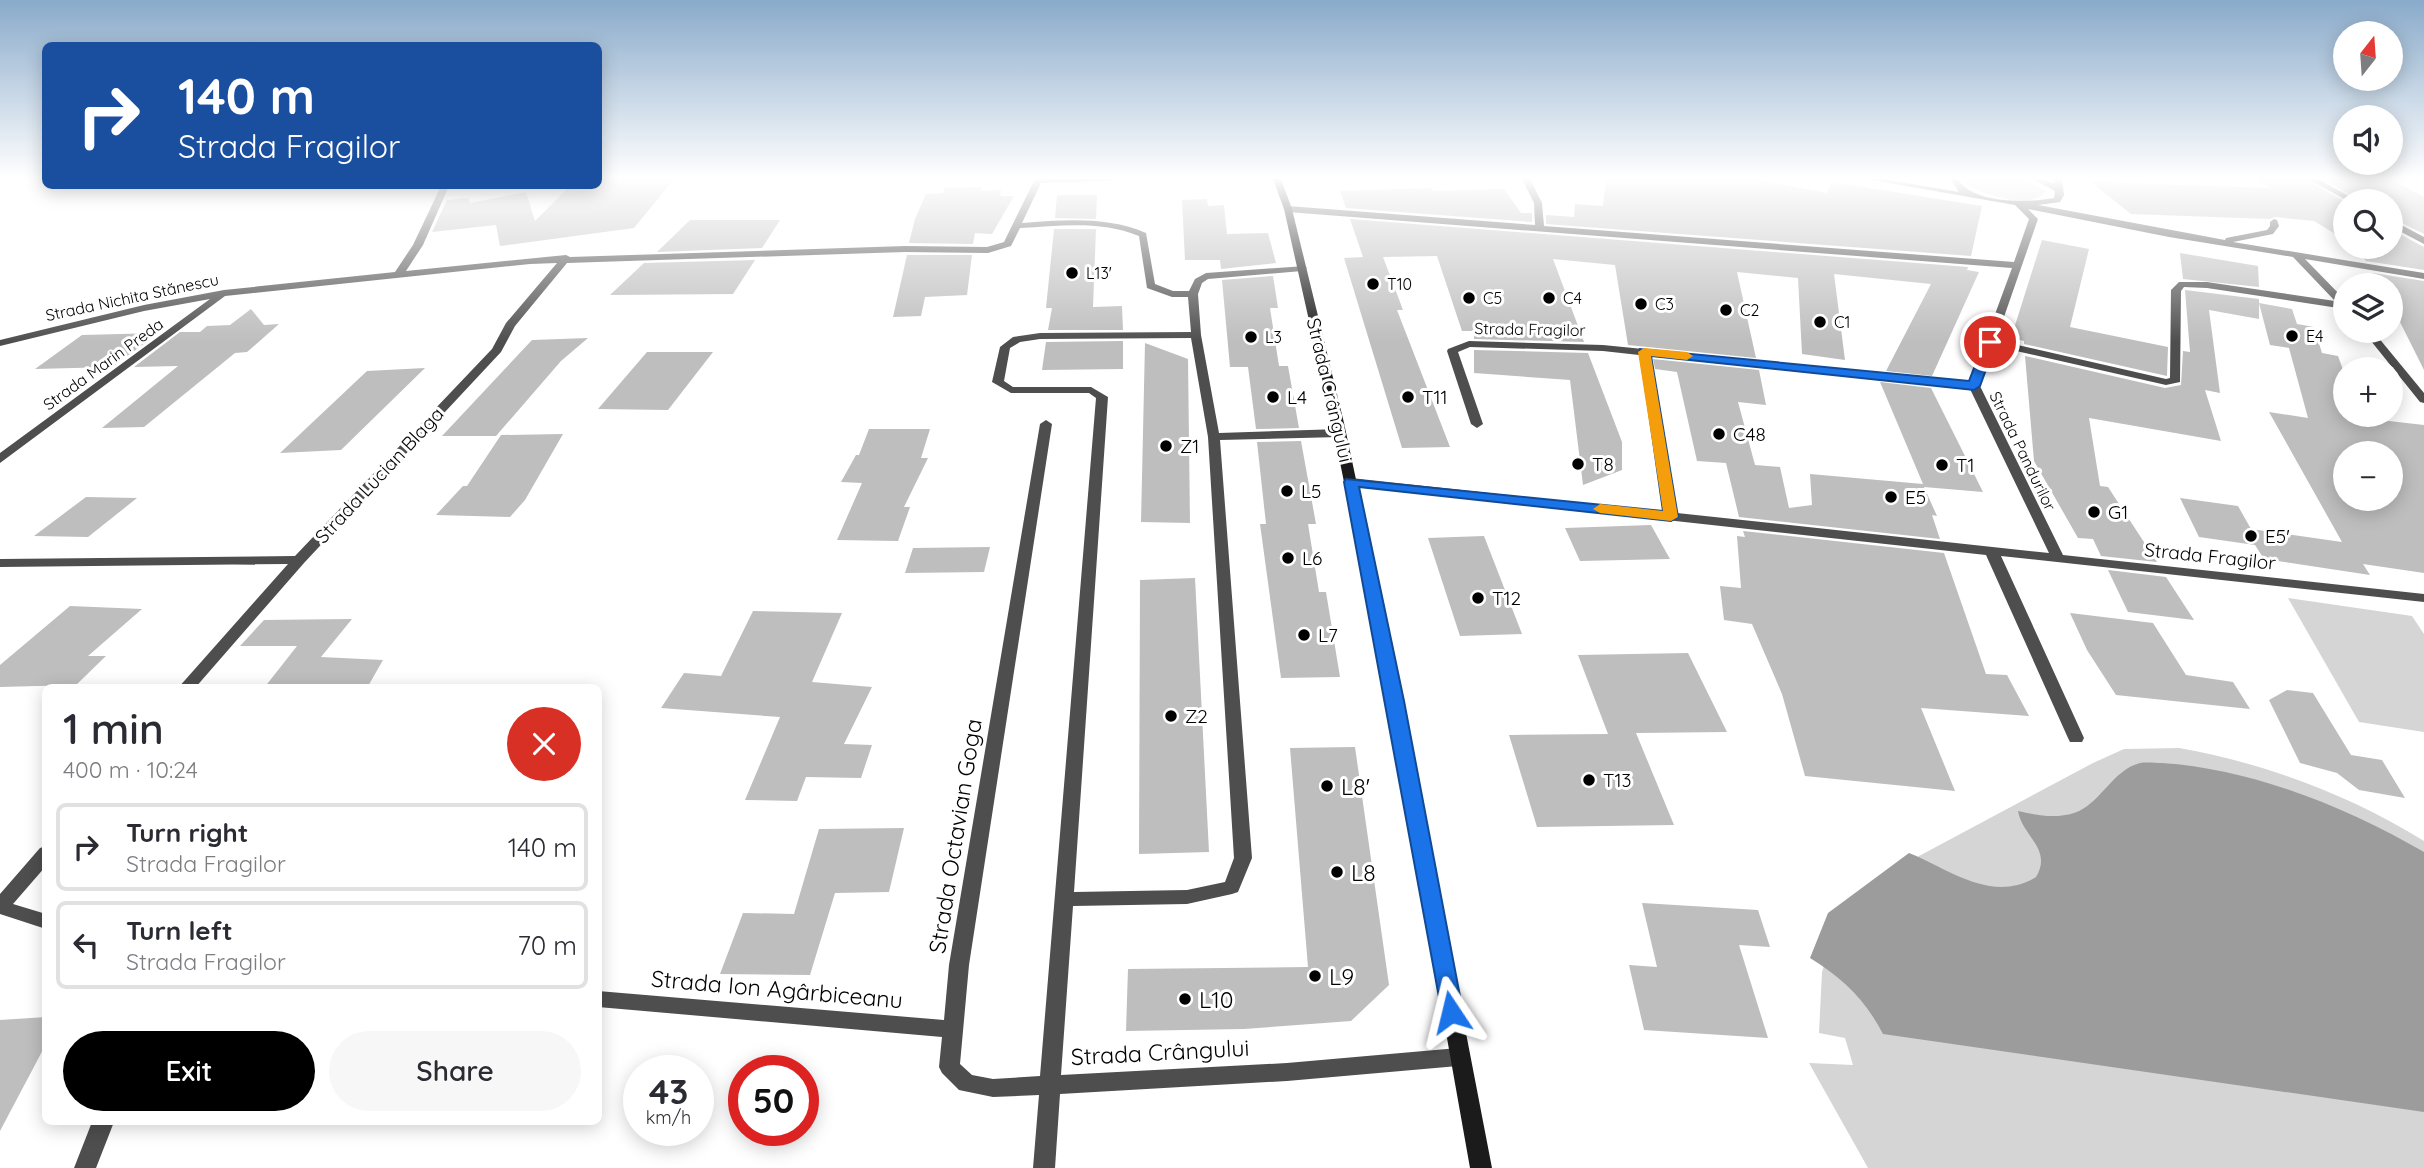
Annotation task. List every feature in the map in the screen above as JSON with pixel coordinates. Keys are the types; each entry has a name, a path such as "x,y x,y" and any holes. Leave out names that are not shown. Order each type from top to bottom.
{"main road":[{"name":"Strada Crângului","path":"1294,234 1351,482 1395,701 1458,1057 1481,1168"}],"street":[{"path":"399,274 423,234"},
{"name":"Strada Nichita Stănescu","path":"0,343 144,308 224,293 399,274 566,258 905,249 988,250 1008,244 1013,234"},
{"path":"1140,234 1143,235 1150,286 1172,294 1193,294"},
{"path":"1599,234 2015,265"},
{"name":"Strada Pandurilor","path":"2028,234 1974,386 2057,558"},
{"path":"2169,234 2424,276"},
{"path":"2217,242 2262,234"},
{"path":"2295,254 2333,294"},
{"name":"Strada Lucian Blaga","path":"190,684 299,559 497,350 510,325 566,258"},
{"path":"1065,899 1187,897 1233,887 1243,858 1213,437 1196,335 1193,294 1198,281 1206,276 1228,272 1302,268"},
{"path":"1990,342 2166,382 2176,380 2176,290 2182,284 2207,285 2333,304"},
{"name":"Strada Marin Preda","path":"0,458 224,293"},
{"name":"Strada Crângului","path":"1196,335 1040,336 1017,339 1005,347 998,382 1011,390 1091,390 1102,397 1051,1084 1287,1072 1458,1057"},
{"path":"2378,343 2424,400"},
{"name":"Strada Fragilor","path":"1477,424 1452,351 1469,344 1644,352 1974,386"},
{"path":"1644,352 1671,517"},
{"name":"Strada Octavian Goga","path":"1046,424 959,965 949,1067 966,1083 993,1088 1051,1084"},
{"path":"1213,437 1340,433"},
{"name":"Strada Fragilor","path":"1351,482 2424,598"},
{"path":"1991,550 2076,738"},
{"path":"0,563 299,559"},
{"path":"42,858 0,907 42,921"},
{"name":"Strada Ion Agârbiceanu","path":"602,999 952,1029"},
{"path":"1044,1168 1051,1084"},
{"path":"85,1168 102,1125"}],"shaded area":[{"path":"2288,598 2412,616 2424,634 2424,732 2359,722"},
{"path":"2179,748 2243,762 2306,783 2366,809 2424,841 2424,1168 1868,1168 1809,1063 1853,1065 1845,1038 1819,1033 1822,972 1839,917 1906,863 2093,763 2124,749"},
{"path":"2140,763 2162,763 2230,773 2298,793 2363,820 2424,852 2424,1112 1883,1034 1852,990 1810,958 1828,913 1909,853 1971,881 2003,887 2020,884 2036,877 2041,858 2018,811 2053,816 2074,813 2091,803 2130,767"}],"building":[{"path":"498,234 593,234 500,246"},
{"path":"676,234 771,234 762,248 657,252"},
{"path":"911,234 975,234 973,244 909,243"},
{"name":"L13'","path":"1054,234 1096,234 1093,307 1122,306 1123,330 1048,330 1052,308 1046,308"},
{"path":"1184,234 1268,234 1276,263 1221,269 1220,260 1185,260"},
{"path":"1355,234 1537,234 1968,267 1967,270 1979,272 1932,376 1886,371 1931,284 1834,274 1845,360 1802,354 1798,278 1737,272 1756,358 1628,345 1615,265 1553,259 1584,342 1474,339 1474,331 1462,331 1437,256 1383,257 1403,310 1397,310 1450,447 1402,448 1344,258 1363,257"},
{"path":"1672,234 1976,234 1971,256"},
{"path":"2403,236 2424,247 2424,270 2365,259 2403,259"},
{"path":"2042,240 2089,249 2070,327 2168,347 2167,376 2024,344 2024,341 2011,338"},
{"path":"2180,253 2258,266 2259,287 2183,279"},
{"path":"907,255 972,255 967,295 925,297 921,316 893,317"},
{"path":"755,260 733,294 610,295 644,263"},
{"path":"1273,276 1278,308 1270,308 1279,366 1288,366 1299,428 1256,429 1248,367 1230,367 1222,280"},
{"path":"2403,278 2424,281 2424,370 2403,328"},
{"path":"2185,290 2259,299 2259,319 2209,310 2220,393 2205,390 2221,441 2089,418 2100,486 2108,487 2157,562 2101,556 2093,539 2078,538 2034,461 2025,356 2165,388 2181,385 2183,351 2190,352"},
{"path":"2259,303 2292,309 2297,324 2314,327 2322,353 2338,356 2333,357 2333,427 2403,427 2403,423 2424,425 2424,573 2363,564 2370,575 2264,559 2255,545 2199,537 2180,498 2238,506 2251,529 2342,542 2269,412 2308,418 2289,348 2270,345"},
{"path":"251,309 264,325 279,324 247,352 235,353 144,427 102,428 178,366 134,367 180,332 200,332 207,326 230,325"},
{"path":"159,333 112,367 35,369 82,335"},
{"path":"588,338 561,361 496,436 442,436 532,340"},
{"path":"1123,341 1123,369 1042,370 1046,342"},
{"name":"Z1","path":"1145,343 1188,359 1190,523 1141,522"},
{"path":"1474,350 1588,353 1622,442 1622,470 1583,485 1570,380 1474,373"},
{"path":"647,352 713,352 668,410 598,409"},
{"path":"1653,359 1759,370 1766,405 1738,402 1755,465 1780,467 1789,508 1812,505 1810,474 1923,484 1880,382 1931,388 1983,492 1924,487 1937,516 1932,515 1940,539 1739,517 1726,463 1697,461 1677,372 1655,369"},
{"path":"425,368 341,450 280,453 367,371"},
{"path":"869,429 930,429 921,458 928,458 904,507 910,507 898,541 837,540 862,483 841,482 856,455 859,455"},
{"path":"563,434 525,500 510,517 436,515 463,486 467,486 501,435"},
{"path":"1301,441 1316,524 1308,524 1319,592 1326,592 1340,677 1281,678 1260,524 1266,524 1257,442"},
{"path":"86,497 137,498 88,537 34,536"},
{"path":"1651,525 1670,559 1580,561 1565,528"},
{"path":"1743,531 1944,553 1986,674 2007,675 2029,716 1921,708 1955,791 1805,776 1782,694 1752,624 1724,620 1720,586 1741,588 1737,536 1745,537"},
{"path":"1484,536 1522,634 1460,636 1428,538"},
{"path":"990,547 984,572 905,573 913,548"},
{"path":"2108,570 2166,577 2194,620 2128,612"},
{"name":"Z2","path":"1195,578 1209,852 1139,854 1140,580"},
{"path":"70,606 142,609 88,656 106,656 77,684 0,687 0,665"},
{"path":"753,611 842,613 812,682 872,687 844,744 872,745 861,778 806,777 797,801 745,800 780,717 661,708 684,673 721,676"},
{"path":"2070,613 2153,623 2186,675 2233,682 2250,709 2116,695 2087,650"},
{"path":"352,619 321,657 383,660 369,684 267,684 297,646 240,646 264,620"},
{"name":"T13","path":"1688,653 1727,732 1636,733 1674,825 1537,827 1509,735 1608,734 1578,655"},
{"path":"2287,690 2313,693 2351,755 2382,760 2405,798 2359,790 2337,773 2300,763 2269,700"},
{"path":"1355,747 1389,985 1351,1021 1244,1029 1126,1031 1128,969 1308,967 1290,748"},
{"path":"904,828 889,892 835,893 810,975 720,974 743,913 794,914 819,829"},
{"path":"1642,903 1758,910 1770,947 1739,945 1768,1038 1644,1030 1629,965 1657,967"},
{"path":"42,1017 42,1052 0,1131 0,1020"}],"slow traffic":[{"path":"1600,509 1671,517 1644,352 1687,356"}],"place":[{"name":"L13'","path":"1072,273"},
{"name":"T10","path":"1373,284"},
{"name":"C5","path":"1469,298"},
{"name":"C4","path":"1549,298"},
{"name":"C3","path":"1641,304"},
{"name":"C2","path":"1726,310"},
{"name":"C1","path":"1820,322"},
{"name":"E4","path":"2292,336"},
{"name":"L3","path":"1251,337"},
{"name":"L4","path":"1273,397"},
{"name":"T11","path":"1408,397"},
{"name":"C48","path":"1719,434"},
{"name":"Z1","path":"1166,446"},
{"name":"T8","path":"1578,464"},
{"name":"T1","path":"1942,465"},
{"name":"L5","path":"1287,491"},
{"name":"E5","path":"1891,497"},
{"name":"G1","path":"2094,512"},
{"name":"E5'","path":"2251,536"},
{"name":"L6","path":"1288,558"},
{"name":"T12","path":"1478,598"},
{"name":"L7","path":"1304,635"},
{"name":"Z2","path":"1171,716"},
{"name":"T13","path":"1589,780"},
{"name":"L8'","path":"1327,786"},
{"name":"L8","path":"1337,872"},
{"name":"L9","path":"1315,976"},
{"name":"L10","path":"1185,999"}],"route":[{"path":"1451,1012 1395,701 1351,482 1671,517 1644,352 1974,386 1990,342"}]}
